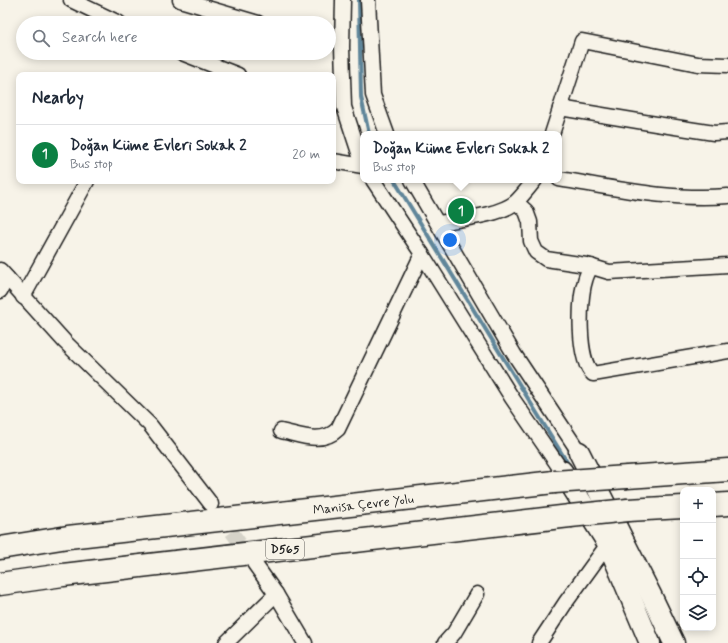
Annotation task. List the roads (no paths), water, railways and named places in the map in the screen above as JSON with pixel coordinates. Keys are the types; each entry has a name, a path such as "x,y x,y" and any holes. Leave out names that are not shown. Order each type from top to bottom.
{"highway":[{"name":"Manisa Çevre Yolu","path":"0,548 68,537 558,477 626,477 728,470"},
{"path":"716,505 728,504"},
{"name":"D565","path":"0,584 63,575 570,516 628,510 680,507"}],"street":[{"path":"71,0 104,16"},
{"path":"180,0 234,16"},
{"path":"336,39 343,0"},
{"path":"368,0 373,95 386,131"},
{"path":"553,131 582,41 698,64 728,64"},
{"path":"200,60 230,72"},
{"path":"336,60 338,106 360,158"},
{"path":"560,108 685,129 714,133 728,132"},
{"path":"336,161 360,165"},
{"path":"562,180 661,196 706,198 728,196"},
{"path":"375,183 422,254 512,398 558,477 608,544 650,643"},
{"path":"414,183 514,354 580,452 652,595 674,643"},
{"path":"438,223 482,215 506,208 516,202 532,183"},
{"path":"23,297 85,184"},
{"path":"516,202 526,211 530,222 531,241 536,252 546,259 591,266 609,272 728,265"},
{"path":"281,431 312,438 327,437 338,429 422,254"},
{"path":"591,266 585,281 582,296 581,320 583,353 588,370 593,374 728,351"},
{"path":"4,274 23,297 65,342 150,425 211,504"},
{"path":"0,291 4,274"},
{"path":"539,643 566,602 608,544"},
{"path":"254,563 276,594 305,643"},
{"path":"226,643 276,594"},
{"path":"445,643 454,633 477,594"}],"waterway":[{"path":"359,0 361,97 368,131"},
{"path":"396,183 570,467"},
{"path":"646,609 662,643"}],"tunnel":[{"path":"219,515 251,558"}],"place":[{"name":"Doğan Küme Evleri Sokak 2","path":"461,211"}]}
